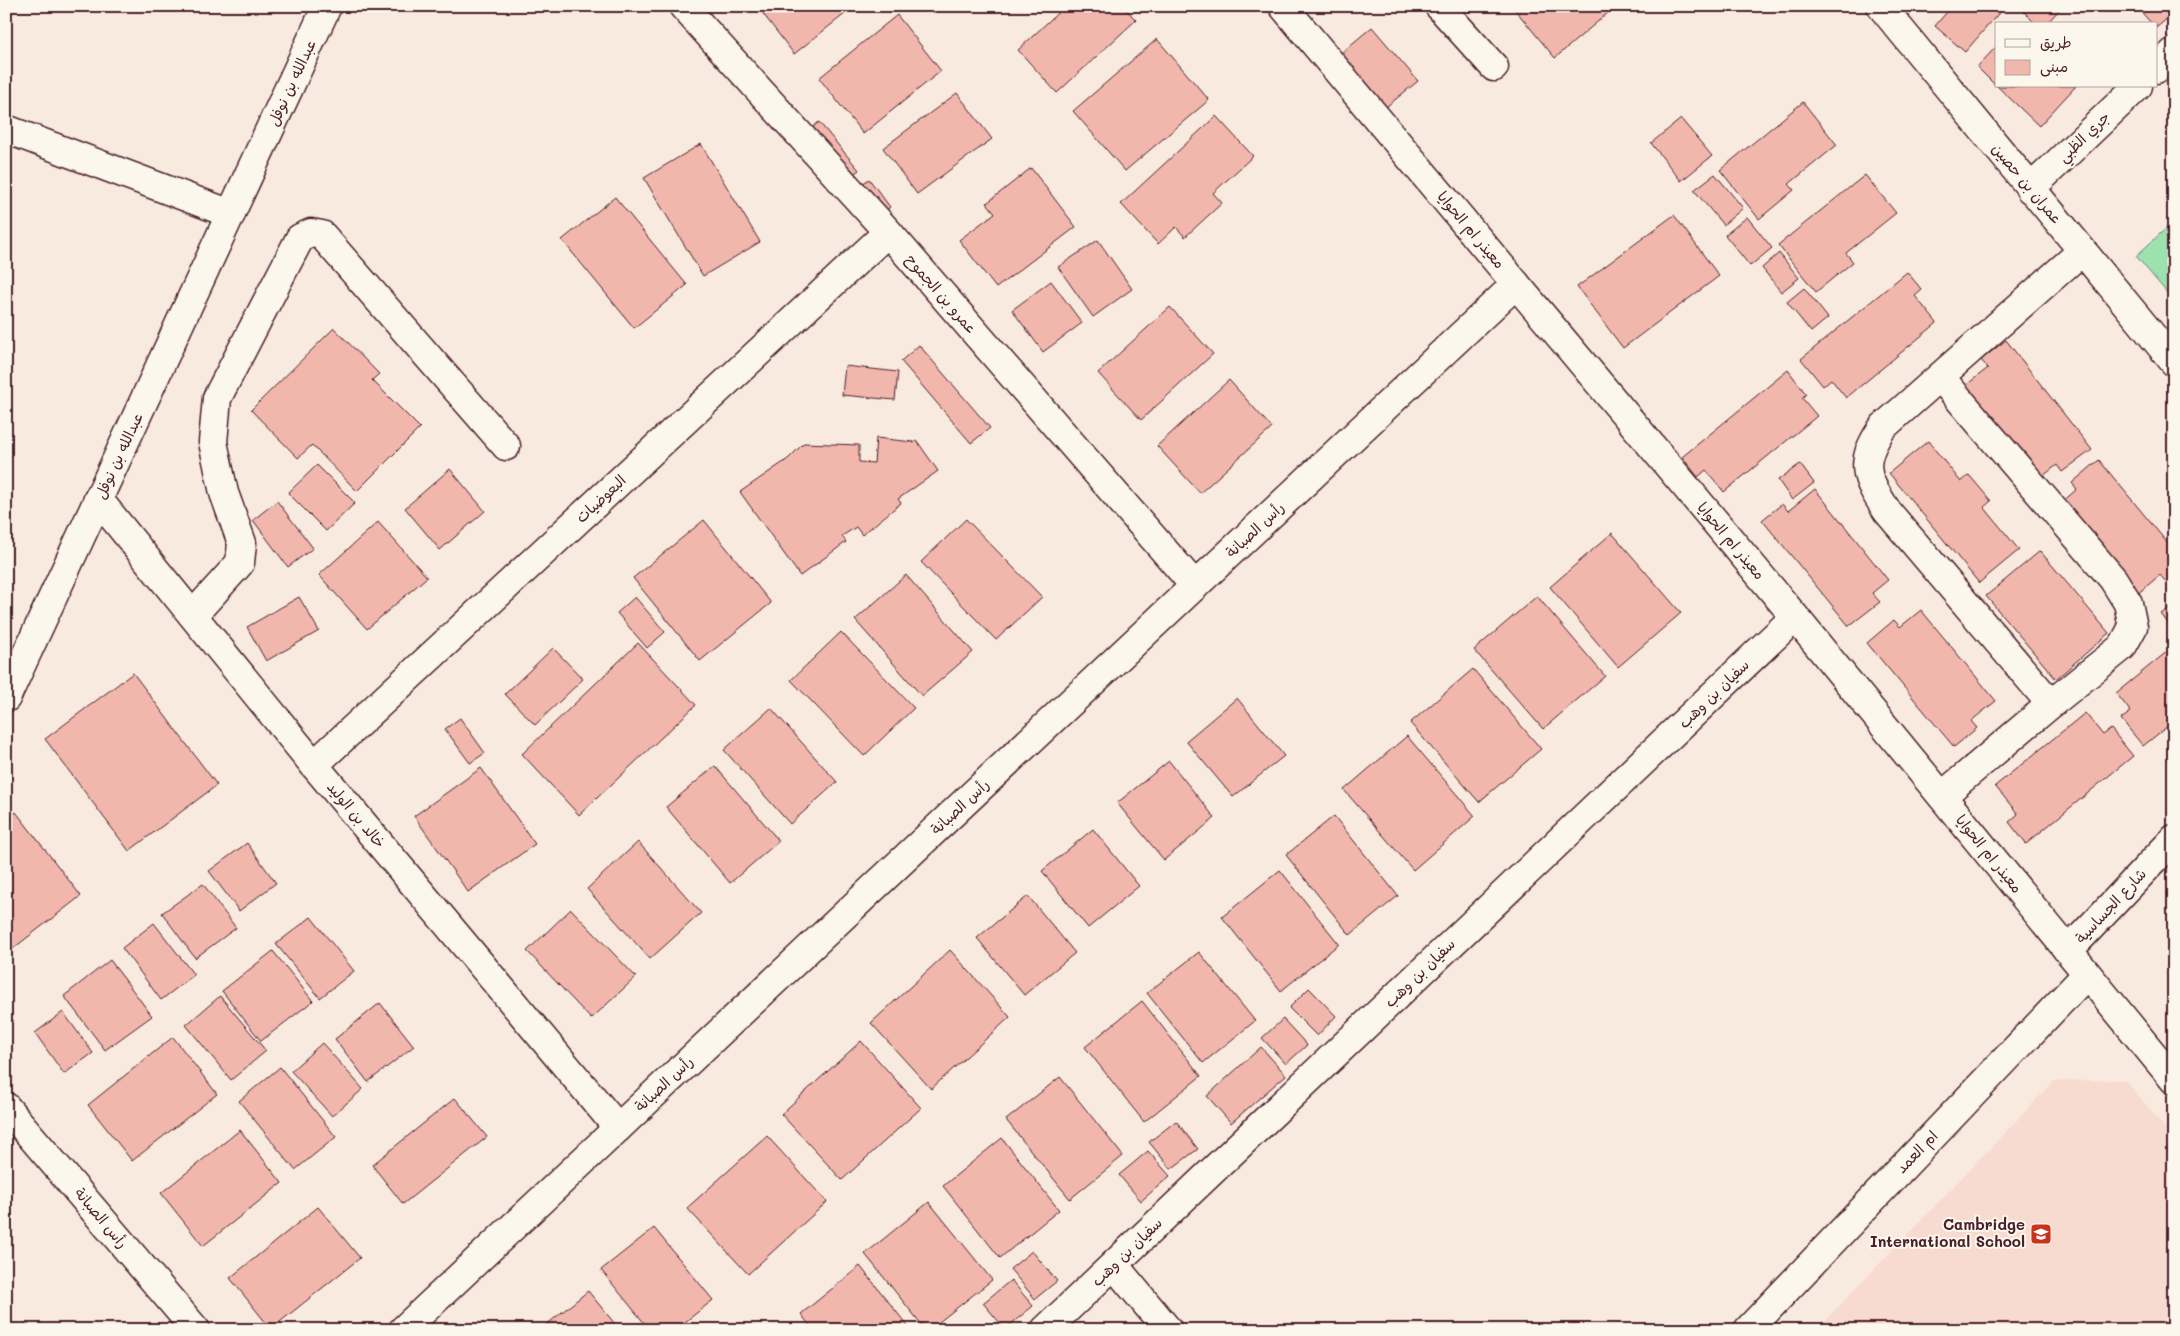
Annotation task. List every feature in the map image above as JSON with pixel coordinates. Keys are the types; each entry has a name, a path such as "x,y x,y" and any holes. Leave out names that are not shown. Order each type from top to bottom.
{"street":[{"name":"عبدالله بن نوفل","path":"6,698 327,6"},
{"name":"عمرو بن الجموح","path":"683,6 888,232 1195,586"},
{"name":"معيذر ام الحوايا","path":"1283,6 1795,617 2174,1080"},
{"path":"1439,6 1494,67"},
{"name":"عمران بن حصين","path":"1881,6 2174,362"},
{"path":"2158,67 2174,52"},
{"name":"جري الظبي","path":"2030,189 2136,88"},
{"path":"6,129 231,214"},
{"name":"البعوضيات","path":"314,766 888,232"},
{"path":"194,615 240,563 242,543 224,493 213,442 217,398 300,238 311,233 322,235 506,446"},
{"path":"2051,704 1887,511 1871,486 1867,465 1870,446 1883,427 1941,378 2082,251"},
{"name":"رأس الصبانة","path":"403,1330 1516,284"},
{"path":"1941,378 2112,579 2128,603 2133,627 2122,647 1942,796"},
{"name":"خالد بن الوليد","path":"98,499 194,615 314,766 618,1128"},
{"name":"سفيان بن وهب","path":"1045,1330 1795,617"},
{"name":"شارع الجساسية","path":"2068,951 2174,839"},
{"name":"ام العمد","path":"1748,1330 2087,974"},
{"name":"رأس الصبانة","path":"6,1107 196,1330"},
{"path":"1114,1265 1168,1330"}],"shaded area":[{"name":"Cambridge International School","path":"2125,1080 2174,1138 2174,1330 1816,1330 2054,1081"}],"green space":[{"path":"2174,221 2174,301 2136,256"}],"building":[{"path":"757,6 855,6 794,54"},
{"path":"1065,6 1123,6 1136,20 1057,93 1018,50"},
{"path":"1512,6 1616,6 1555,58"},
{"path":"1952,6 2005,6 1965,52 1935,26"},
{"path":"2018,6 2063,6 2048,22 2034,22"},
{"path":"2136,6 2174,6 2174,13 2158,26 2158,22 2150,22"},
{"path":"897,15 941,71 863,134 819,78"},
{"path":"1372,27 1418,81 1386,107 1341,53"},
{"path":"1157,39 1209,100 1125,171 1073,111"},
{"path":"1995,48 1995,85 1977,67"},
{"path":"1999,88 2074,88 2039,126"},
{"path":"957,93 992,139 917,194 883,148"},
{"path":"1803,102 1837,145 1789,184 1794,190 1759,219 1720,170"},
{"path":"1216,116 1253,156 1213,193 1222,203 1185,237 1176,227 1158,244 1121,204"},
{"path":"1681,119 1712,156 1681,181 1651,143"},
{"path":"819,122 859,170 847,179 807,132"},
{"path":"701,144 760,242 703,276 644,178"},
{"path":"1031,168 1076,227 996,288 959,240 995,213 987,203"},
{"path":"1715,174 1743,208 1723,225 1694,190"},
{"path":"1865,175 1896,213 1846,253 1853,262 1816,292 1778,245"},
{"path":"869,179 890,207 879,216 858,187"},
{"path":"615,197 687,285 634,328 562,240"},
{"path":"1674,215 1719,276 1623,348 1577,287"},
{"path":"1747,217 1772,248 1750,266 1725,235"},
{"path":"1098,240 1132,289 1093,317 1058,267"},
{"path":"1779,253 1799,278 1781,292 1762,268"},
{"path":"1907,272 1922,290 1915,296 1937,323 1846,398 1831,379 1823,386 1801,359"},
{"path":"1051,281 1082,323 1043,352 1012,310"},
{"path":"1804,288 1828,318 1811,332 1787,302"},
{"path":"1170,307 1213,354 1141,420 1098,373"},
{"path":"334,328 379,374 372,380 420,428 357,491 312,445 298,458 251,410"},
{"path":"2006,340 2092,450 2062,472 2057,465 2038,480 1965,386 1988,368 1981,360"},
{"path":"919,345 990,428 971,443 901,361"},
{"path":"845,366 898,372 895,400 842,395"},
{"path":"1788,370 1806,394 1802,398 1817,416 1724,492 1706,470 1698,477 1682,457"},
{"path":"1229,380 1272,428 1200,493 1157,446"},
{"path":"876,438 913,443 917,441 938,471 898,499 901,503 862,535 856,527 842,536 846,542 800,576 740,492 788,459 804,443 859,445 859,462 874,463"},
{"path":"1928,441 1961,482 1969,475 1991,501 1984,507 2019,550 1979,583 1889,473"},
{"path":"2099,460 2174,551 2174,575 2166,582 2160,575 2136,595 2060,504 2077,489 2072,483"},
{"path":"1800,464 1814,483 1792,500 1778,480"},
{"path":"317,465 355,503 326,531 288,493"},
{"path":"450,469 485,511 440,550 405,508"},
{"path":"1815,489 1888,580 1872,593 1880,602 1849,626 1762,520 1782,504 1788,511"},
{"path":"277,501 313,548 288,567 253,520"},
{"path":"966,519 1042,597 996,640 921,562"},
{"path":"704,520 771,603 700,661 633,578"},
{"path":"378,522 427,577 367,629 319,575"},
{"path":"1612,533 1681,613 1618,667 1550,587"},
{"path":"2040,551 2109,633 2056,679 1986,596"},
{"path":"906,575 973,652 922,696 855,620"},
{"path":"1537,596 1605,676 1543,729 1474,650"},
{"path":"299,597 319,631 266,661 247,627"},
{"path":"635,597 665,632 647,648 617,613"},
{"path":"2174,605 2174,631 2161,614"},
{"path":"1921,610 1996,701 1971,721 1977,728 1954,747 1867,643 1894,620 1900,627"},
{"path":"841,632 914,708 864,756 791,680"},
{"path":"638,643 696,705 579,815 522,754"},
{"path":"2174,646 2174,721 2143,746 2121,719 2131,712 2116,693"},
{"path":"553,648 583,679 535,725 505,694"},
{"path":"1473,669 1541,749 1479,802 1410,723"},
{"path":"133,673 217,785 129,851 45,739"},
{"path":"1237,698 1284,756 1233,797 1186,741"},
{"path":"771,708 837,782 790,824 724,750"},
{"path":"2085,713 2103,735 2111,729 2133,756 2026,844 2009,822 2018,814 1995,786"},
{"path":"460,718 485,753 470,763 445,729"},
{"path":"1407,736 1475,816 1413,870 1344,790"},
{"path":"1169,761 1215,818 1164,860 1117,803"},
{"path":"715,766 779,841 730,883 666,807"},
{"path":"481,768 535,844 468,892 414,816"},
{"path":"16,812 81,896 6,954 6,819"},
{"path":"1334,816 1398,896 1350,935 1286,855"},
{"path":"1093,829 1139,886 1088,928 1042,871"},
{"path":"638,842 701,913 650,959 587,889"},
{"path":"247,843 276,883 239,911 209,871"},
{"path":"1280,870 1339,944 1281,991 1222,917"},
{"path":"203,884 236,928 195,958 162,913"},
{"path":"1028,896 1075,953 1024,995 977,938"},
{"path":"571,909 636,977 591,1019 527,951"},
{"path":"311,917 354,971 320,998 276,944"},
{"path":"154,923 194,975 161,1000 122,948"},
{"path":"950,950 1010,1017 931,1089 871,1023"},
{"path":"273,951 313,1001 261,1041 222,991"},
{"path":"1199,952 1255,1021 1203,1063 1147,993"},
{"path":"110,960 152,1016 105,1050 64,996"},
{"path":"1309,988 1336,1016 1317,1036 1289,1008"},
{"path":"220,996 266,1051 231,1080 186,1025"},
{"path":"1142,1001 1201,1076 1144,1122 1085,1047"},
{"path":"380,1003 414,1046 368,1082 335,1039"},
{"path":"63,1012 93,1053 64,1074 35,1033"},
{"path":"1283,1019 1307,1045 1286,1064 1262,1038"},
{"path":"173,1037 217,1094 132,1161 88,1105"},
{"path":"861,1041 921,1108 842,1180 781,1114"},
{"path":"322,1043 363,1089 332,1116 291,1071"},
{"path":"1261,1047 1286,1075 1231,1123 1207,1096"},
{"path":"280,1067 336,1137 295,1170 239,1101"},
{"path":"1060,1077 1123,1156 1070,1199 1006,1120"},
{"path":"455,1098 487,1137 403,1204 372,1165"},
{"path":"1176,1121 1198,1149 1171,1169 1149,1142"},
{"path":"240,1130 282,1183 203,1246 161,1193"},
{"path":"767,1136 827,1202 748,1274 687,1208"},
{"path":"1002,1138 1059,1210 1000,1258 943,1186"},
{"path":"1148,1151 1170,1176 1141,1201 1119,1175"},
{"path":"929,1202 992,1280 929,1330 926,1330 865,1254"},
{"path":"318,1207 360,1258 271,1329 230,1278"},
{"path":"654,1228 713,1300 675,1330 650,1330 601,1270"},
{"path":"1032,1251 1057,1281 1035,1299 1010,1269"},
{"path":"860,1266 911,1330 813,1330 801,1314"},
{"path":"1011,1280 1033,1306 1005,1329 983,1303"},
{"path":"588,1291 620,1330 540,1330"}],"place":[{"name":"Cambridge International School","path":"2041,1234"}]}
